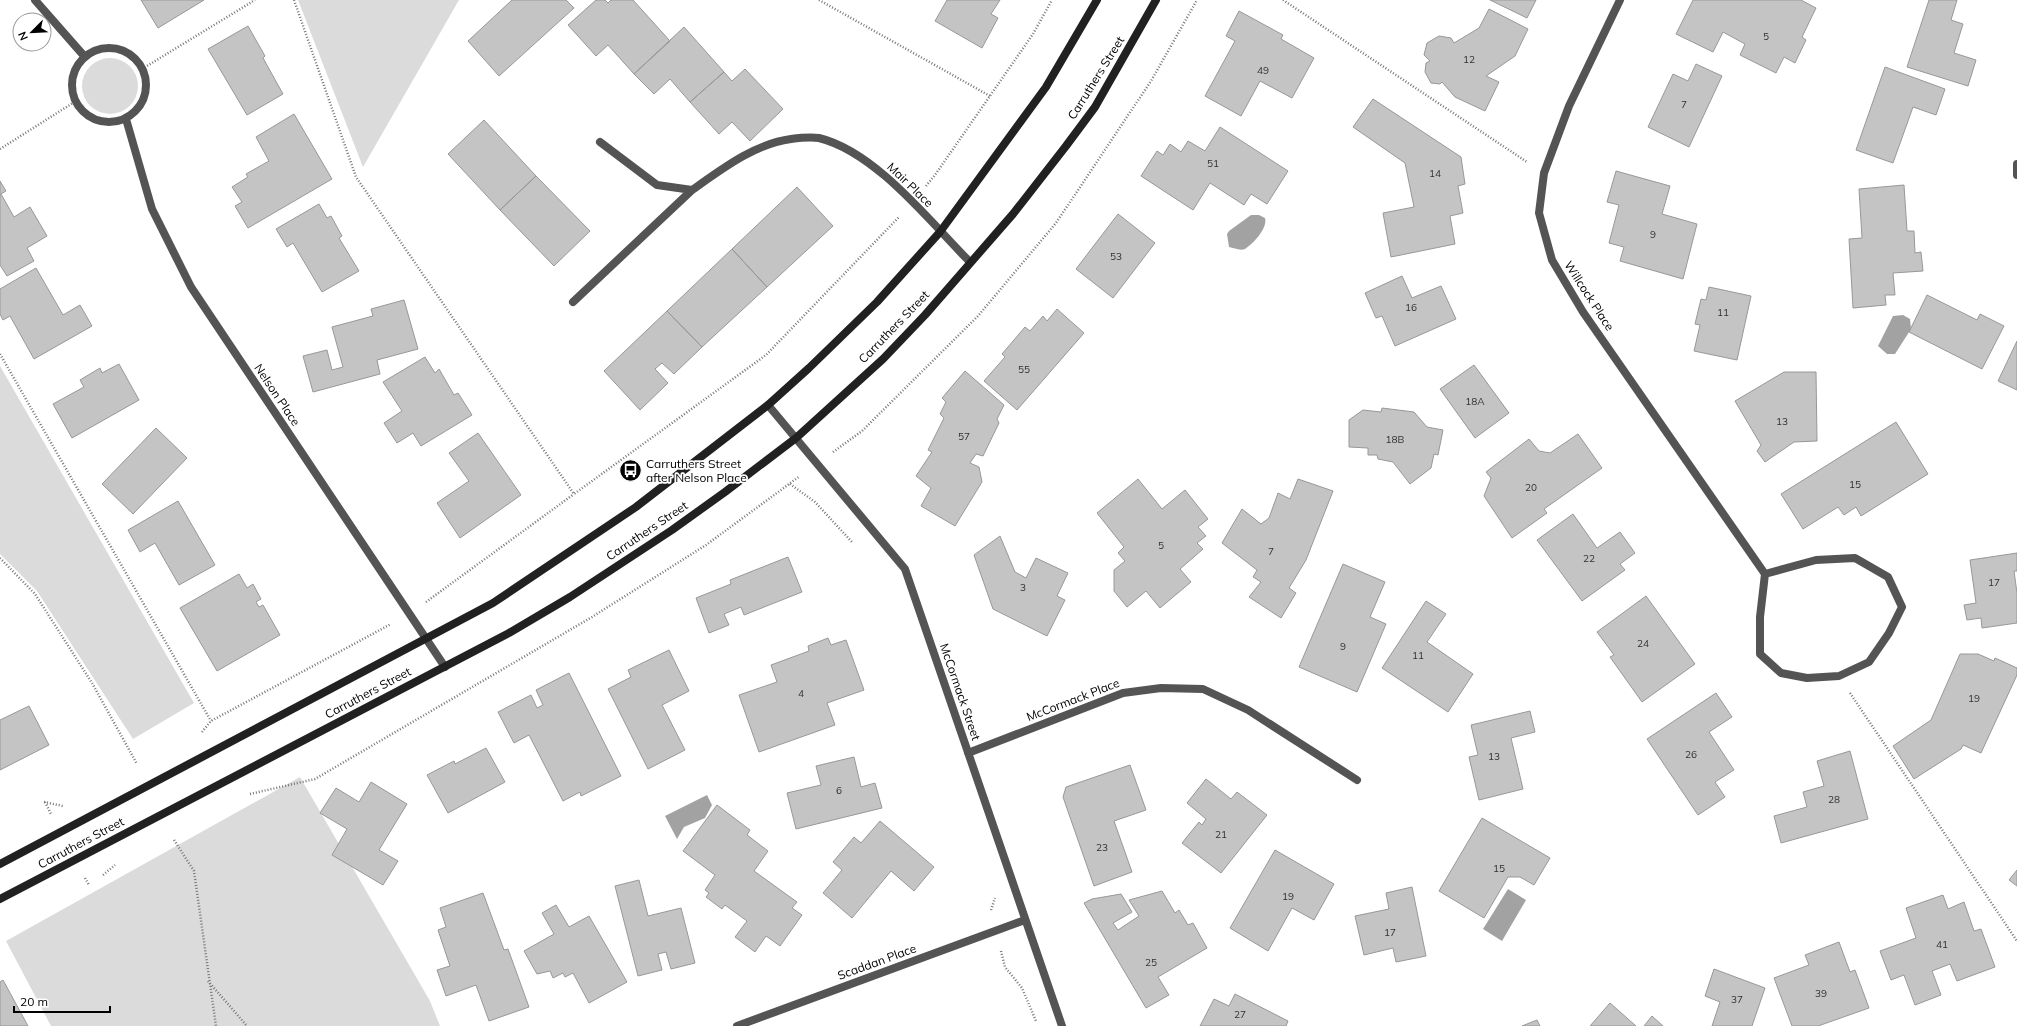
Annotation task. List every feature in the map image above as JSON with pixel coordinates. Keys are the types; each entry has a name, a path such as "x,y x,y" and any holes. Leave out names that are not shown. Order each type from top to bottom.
{"main road":[{"name":"Carruthers Street","path":"0,864 493,604 636,507 768,405 809,368 877,302 940,232 1046,87 1097,0"},
{"name":"Carruthers Street","path":"0,899 509,633 570,597 678,526 796,438 883,359 1013,214 1095,108 1156,0"}],"street":[{"path":"35,0 85,57"},
{"name":"Willcock Place","path":"1620,0 1569,106 1544,173 1539,213 1552,260 1583,312 1765,574"},
{"path":"102,48 122,50 138,61 146,78 144,97 134,114 126,119 116,122 97,120 88,116 76,101 72,82 79,64 85,57 102,48"},
{"name":"Nelson Place","path":"126,119 152,209 191,288 444,667"},
{"name":"Mair Place","path":"573,302 692,190 731,162 766,146 791,139 818,138 850,151 885,175 970,262"},
{"path":"600,142 657,185 692,190"},
{"path":"2017,164 2017,175"},
{"name":"McCormack Street","path":"768,405 905,569 1062,1026"},
{"path":"1855,558 1888,576 1902,607 1889,633 1869,662 1839,676 1807,678 1781,673 1760,654 1760,617 1765,574 1816,560 1855,558"},
{"name":"McCormack Place","path":"968,753 1123,693 1161,688 1203,689 1248,710 1357,780"},
{"name":"Scaddan Place","path":"737,1026 1025,920"}],"path":[{"path":"142,69 255,0"},
{"path":"818,0 990,96"},
{"path":"1283,0 1544,173"},
{"path":"0,149 76,101"},
{"path":"0,354 211,721"},
{"path":"790,484 815,502 856,546"},
{"path":"198,737 211,721 409,614 574,494"},
{"path":"0,558 35,594 92,683 137,764"},
{"path":"1839,676 2017,942"},
{"path":"174,840 194,871 208,980 216,1026"},
{"path":"996,895 990,913 1005,967 1022,988 1038,1026"},
{"path":"208,980 247,1026"}],"shaded area":[{"path":"298,0 459,0 363,167"},
{"path":"110,58 121,60 130,66 136,75 138,86 136,97 130,106 121,112 110,114 99,112 90,106 84,97 82,86 84,75 90,66 99,60"},
{"path":"1251,215 1259,215 1265,218 1262,231 1252,243 1243,250 1229,247 1227,234 1229,231"},
{"path":"1903,315 1910,319 1911,329 1895,354 1887,354 1878,346 1893,316"},
{"path":"0,366 194,703 133,739 37,591 0,554"},
{"path":"300,777 430,1001 440,1026 51,1026 6,941"},
{"path":"707,795 712,805 705,818 684,827 677,839 665,816"},
{"path":"1508,889 1526,900 1502,941 1483,929"}],"building":[{"path":"141,0 204,0 158,28"},
{"path":"512,0 566,0 574,8 499,76 468,41"},
{"path":"596,0 605,0 608,3 611,0 633,0 670,41 634,74 608,45 596,56 568,25"},
{"path":"947,0 1000,0 991,14 998,18 982,48 935,21"},
{"path":"1490,0 1536,0 1527,18"},
{"path":"1693,0 1801,0 1816,8 1802,37 1806,40 1795,63 1784,57 1776,73 1740,55 1745,44 1723,32 1713,52 1676,34"},
{"path":"1929,0 1957,0 1951,20 1963,24 1954,53 1976,60 1968,86 1907,67"},
{"path":"1489,9 1528,29 1515,56 1486,76 1499,82 1485,111 1455,97 1442,82 1440,84 1431,83 1425,72 1426,63 1430,61 1424,55 1427,43 1439,36 1451,38 1454,43 1479,28"},
{"path":"1239,11 1283,35 1281,39 1314,58 1292,98 1260,81 1241,116 1205,96 1235,41 1226,36"},
{"path":"248,26 265,56 263,58 283,94 247,115 208,49"},
{"path":"684,27 724,72 690,102 670,79 654,94 634,74"},
{"path":"1696,64 1722,76 1689,147 1648,127 1673,74 1688,81"},
{"path":"1885,67 1945,89 1936,115 1913,107 1893,163 1856,150"},
{"path":"745,69 783,109 750,141 732,122 719,134 690,102 724,72 732,81"},
{"path":"1373,99 1461,157 1465,184 1458,186 1463,213 1450,216 1455,244 1391,257 1383,213 1414,207 1405,163 1353,127"},
{"path":"294,114 332,179 248,228 235,206 242,202 232,187 248,177 246,174 269,161 256,137"},
{"path":"484,120 536,176 500,210 448,154"},
{"path":"1220,127 1288,171 1267,204 1251,194 1244,205 1210,183 1193,210 1141,176 1157,151 1163,155 1170,144 1181,152 1188,141 1205,151"},
{"path":"1616,171 1670,186 1662,214 1697,224 1683,279 1620,261 1624,247 1609,243 1619,205 1607,202"},
{"path":"536,176 590,231 554,266 500,210"},
{"path":"0,181 6,191 1,194 14,217 30,207 47,236 27,248 34,261 7,276 0,265"},
{"path":"1904,185 1907,231 1914,231 1915,253 1921,252 1923,271 1893,273 1895,295 1885,295 1886,305 1853,308 1849,239 1862,238 1859,189"},
{"path":"797,187 833,226 767,287 732,249"},
{"path":"319,204 327,218 331,216 342,236 339,238 359,271 322,292 293,243 287,247 276,229"},
{"path":"1118,214 1155,243 1113,298 1076,269"},
{"path":"732,249 767,287 702,347 667,311"},
{"path":"36,268 63,315 80,305 92,326 34,359 10,316 3,320 0,314 0,289"},
{"path":"1402,276 1412,298 1441,286 1456,319 1395,346 1382,316 1376,318 1365,293"},
{"path":"1709,287 1751,296 1737,360 1694,351 1700,325 1695,324 1701,299 1706,300"},
{"path":"1927,295 1977,320 1980,314 2004,326 1982,369 1909,332"},
{"path":"404,300 418,349 377,360 380,374 313,392 303,356 327,350 332,370 343,367 332,327 373,316 371,309"},
{"path":"1057,309 1084,333 1017,410 984,381 1005,357 1002,354 1025,327 1030,331 1043,316 1047,321"},
{"path":"667,311 702,347 674,374 662,363 655,369 668,383 640,410 604,371"},
{"path":"2017,341 2017,390 1998,381"},
{"path":"425,357 435,373 439,369 454,395 458,393 472,415 421,446 413,433 397,443 384,423 402,411 383,382"},
{"path":"119,364 139,400 72,438 53,404 84,387 80,380 100,368 102,373"},
{"path":"1474,365 1509,413 1475,438 1440,389"},
{"path":"965,371 1004,405 997,419 999,423 983,456 976,454 970,463 979,467 982,482 955,526 921,506 931,488 916,476 932,452 928,450 944,418 940,414 946,402 942,398"},
{"path":"1784,372 1816,372 1817,441 1794,442 1765,462 1757,451 1761,445 1735,401"},
{"path":"1382,408 1414,412 1427,427 1443,430 1438,455 1434,454 1431,468 1410,484 1393,462 1378,459 1377,455 1368,455 1368,448 1349,447 1349,420 1363,410 1381,412"},
{"path":"1896,422 1928,474 1861,516 1856,507 1844,515 1838,507 1803,529 1781,494"},
{"path":"156,428 187,458 133,514 102,484"},
{"path":"478,433 521,495 460,538 437,503 469,481 449,453"},
{"path":"1578,434 1602,468 1544,509 1547,513 1512,538 1484,496 1491,478 1486,472 1529,439 1539,451 1550,453"},
{"path":"1138,479 1162,509 1185,490 1208,519 1198,527 1206,536 1197,543 1203,549 1180,569 1191,582 1160,608 1146,591 1127,607 1114,591 1114,570 1125,561 1118,553 1124,547 1097,513"},
{"path":"1298,479 1333,491 1306,560 1289,588 1296,593 1281,618 1249,597 1261,582 1253,577 1257,570 1222,543 1242,509 1261,524 1269,518 1278,493 1290,499"},
{"path":"178,501 215,565 179,585 155,543 140,552 128,530"},
{"path":"1573,514 1597,548 1620,532 1635,553 1620,564 1625,570 1582,601 1537,540"},
{"path":"1000,536 1015,572 1026,578 1036,558 1068,573 1057,596 1065,600 1047,636 993,609 974,555"},
{"path":"2017,553 2017,571 2014,571 2017,593 2017,623 1982,628 1981,618 1967,620 1964,605 1976,603 1970,560"},
{"path":"788,557 802,592 744,615 741,607 724,614 729,625 709,633 696,598 731,584 730,580"},
{"path":"1343,564 1385,582 1370,617 1386,624 1357,692 1299,667"},
{"path":"239,574 247,588 253,584 261,599 256,602 259,607 263,605 280,635 217,671 180,608"},
{"path":"1646,596 1695,664 1642,702 1610,657 1614,655 1597,632"},
{"path":"1426,601 1446,614 1427,642 1473,674 1448,712 1382,668"},
{"path":"828,638 831,645 846,640 864,690 827,703 835,725 759,752 739,695 777,682 771,665 809,651 808,646"},
{"path":"669,650 689,691 662,705 685,750 648,769 608,689 631,677 628,670"},
{"path":"1960,654 1978,654 1994,661 1995,658 2017,668 2017,675 1981,753 1963,745 1961,749 1914,779 1893,746 1931,720"},
{"path":"569,673 621,776 581,796 580,792 563,801 529,735 514,743 498,712 531,695 537,708 543,705 536,690"},
{"path":"1716,693 1732,717 1709,732 1734,770 1715,782 1725,797 1698,815 1647,739"},
{"path":"29,706 49,745 0,770 0,720"},
{"path":"1530,711 1535,732 1511,738 1523,789 1479,800 1469,757 1478,755 1471,725"},
{"path":"486,748 505,782 448,813 427,775 454,761 455,764"},
{"path":"1850,751 1868,819 1781,843 1774,816 1807,807 1803,792 1824,786 1817,761"},
{"path":"854,757 861,787 875,783 882,808 796,829 787,793 821,785 816,766"},
{"path":"1130,765 1146,810 1114,821 1132,872 1094,886 1063,797 1066,787"},
{"path":"1206,779 1231,799 1237,792 1267,815 1221,873 1182,843 1199,822 1202,825 1206,819 1187,803"},
{"path":"371,782 407,804 379,850 398,861 383,885 332,855 347,829 320,813 336,788 359,802"},
{"path":"717,805 750,830 747,835 768,851 754,871 797,902 792,908 802,915 780,946 766,936 755,952 735,937 747,921 725,905 722,909 706,897 709,893 705,890 715,875 683,851"},
{"path":"1482,818 1550,858 1534,885 1520,877 1508,877 1484,918 1439,891"},
{"path":"880,821 934,867 914,891 891,871 852,918 823,893 842,870 833,862 854,837 861,843"},
{"path":"1275,850 1334,884 1314,920 1292,908 1268,951 1230,928"},
{"path":"2017,870 2017,886 2009,880"},
{"path":"639,880 648,916 681,908 695,963 671,969 666,952 658,954 662,970 638,976 615,886"},
{"path":"1412,887 1426,956 1396,962 1393,948 1364,955 1355,916 1389,909 1386,893"},
{"path":"1162,891 1175,913 1179,910 1188,925 1193,923 1207,948 1158,977 1169,995 1146,1008 1084,903 1092,899 1121,894 1132,912 1113,923 1118,930 1139,916 1129,900"},
{"path":"483,893 504,950 508,949 529,1007 489,1021 476,985 446,996 437,970 450,966 438,930 446,927 440,908"},
{"path":"1943,895 1948,909 1964,902 1974,931 1981,929 1995,967 1957,981 1950,964 1932,971 1941,995 1915,1005 1904,975 1891,980 1880,951 1916,938 1906,908"},
{"path":"556,905 569,927 589,916 627,982 589,1003 573,973 565,977 563,973 553,978 550,971 537,974 524,951 554,934 542,913"},
{"path":"1839,942 1850,972 1855,970 1869,1008 1818,1026 1792,1026 1774,978 1809,965 1805,955"},
{"path":"1714,969 1765,988 1752,1026 1712,1026 1720,1002 1705,996"},
{"path":"3,980 28,1026 0,1026 0,982"},
{"path":"1235,994 1288,1021 1286,1026 1200,1026 1214,999 1229,1006"},
{"path":"1610,1003 1636,1026 1590,1026"},
{"path":"1652,1016 1663,1026 1644,1026"},
{"path":"1537,1020 1540,1026 1522,1026"}],"place":[{"name":"Carruthers Street after Nelson Place","path":"630,471"}]}
